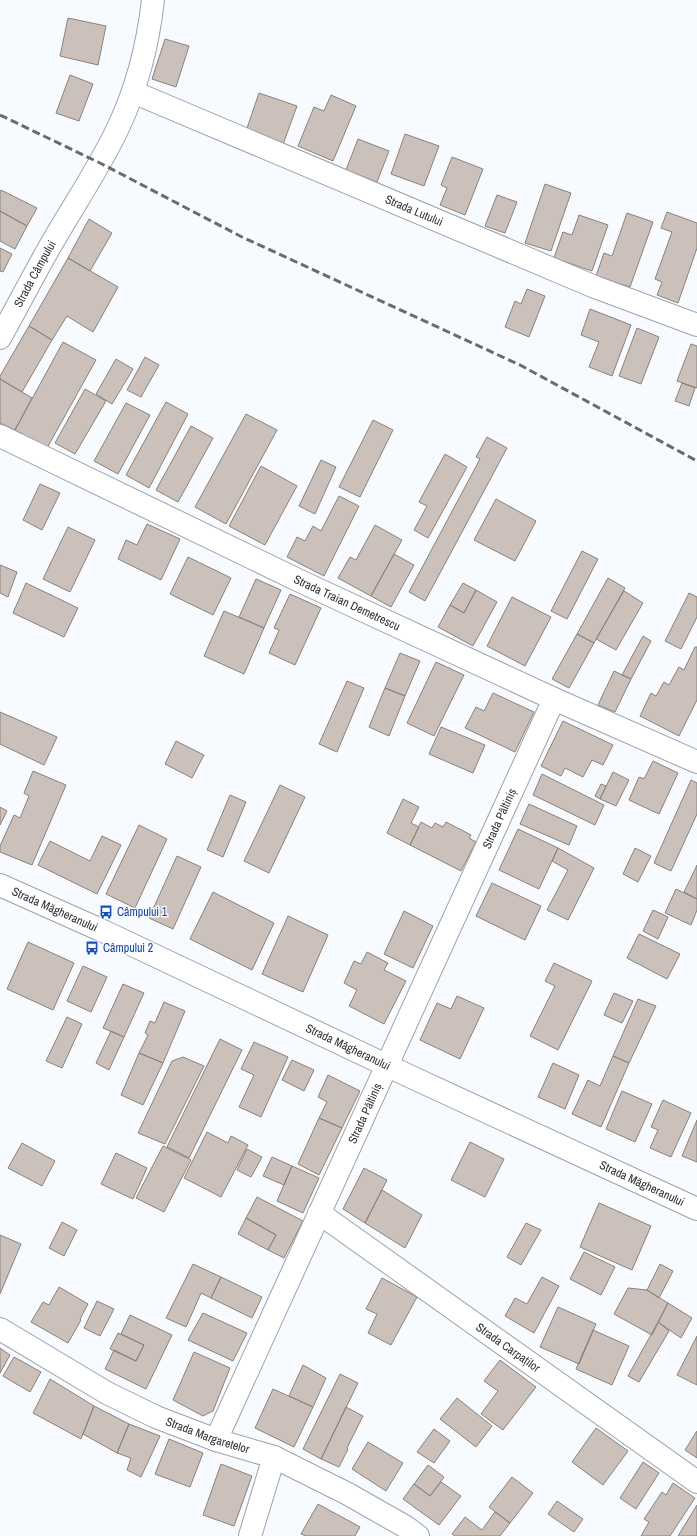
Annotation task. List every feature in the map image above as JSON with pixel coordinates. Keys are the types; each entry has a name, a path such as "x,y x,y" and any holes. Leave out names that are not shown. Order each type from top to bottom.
{"street":[{"name":"Strada Câmpului","path":"0,338 58,232 100,163 118,128 133,92 143,58 151,21 153,0"},
{"name":"Strada Lutului","path":"133,92 595,287 697,325"},
{"name":"Strada Traian Demetrescu","path":"0,436 312,586 554,699 697,762"},
{"name":"Strada Păltiniș","path":"216,1440 554,699"},
{"name":"Strada Măgheranului","path":"0,885 103,931 697,1209"},
{"name":"Strada Carpaților","path":"319,1213 697,1482"},
{"name":"Strada Margaretelor","path":"0,1329 107,1393 156,1416 216,1440 274,1457 348,1494 406,1527 418,1536"},
{"path":"250,1536 274,1457"}],"building":[{"path":"68,18 106,26 98,65 60,56"},
{"path":"165,39 189,46 176,87 152,79"},
{"path":"70,75 93,84 79,121 56,113"},
{"path":"259,93 297,106 282,147 245,134"},
{"path":"331,95 356,106 333,161 298,146 314,107 324,111"},
{"path":"405,134 439,146 424,186 391,174"},
{"path":"358,139 389,151 377,182 346,170"},
{"path":"452,157 483,169 465,215 440,205 447,188 441,185"},
{"path":"545,184 571,193 551,251 525,243"},
{"path":"1,190 37,208 27,226 0,211"},
{"path":"497,195 517,202 505,233 485,226"},
{"path":"0,211 27,226 15,249 0,241"},
{"path":"667,212 697,223 697,248 678,303 657,295 662,282 655,279 672,232 661,228"},
{"path":"627,213 653,222 630,287 596,276 604,253 612,256"},
{"path":"579,215 608,225 592,271 554,258 563,232 572,235"},
{"path":"89,219 112,233 90,271 68,258"},
{"path":"0,248 12,254 3,272 0,271"},
{"path":"68,258 118,287 93,332 67,316 52,340 29,326"},
{"path":"527,289 545,296 529,337 505,327 515,301 521,304"},
{"path":"590,309 631,325 612,376 589,367 599,342 581,335"},
{"path":"29,326 52,340 22,392 0,379 0,376"},
{"path":"637,328 659,337 641,384 619,376"},
{"path":"63,342 96,360 47,448 15,430"},
{"path":"691,344 697,346 697,388 677,381"},
{"path":"145,357 159,365 141,397 127,390"},
{"path":"116,359 133,369 112,404 96,394"},
{"path":"0,379 32,398 15,430 0,423"},
{"path":"682,383 695,388 689,406 675,401"},
{"path":"85,389 106,401 75,454 55,443"},
{"path":"166,402 188,414 149,488 126,475"},
{"path":"126,403 150,415 118,474 94,461"},
{"path":"246,414 277,430 226,524 195,507"},
{"path":"373,420 393,430 360,497 339,487"},
{"path":"191,426 213,438 178,502 156,490"},
{"path":"487,437 507,448 425,601 409,592 480,459 476,457"},
{"path":"445,454 467,467 428,538 414,530 427,506 419,502"},
{"path":"321,460 336,467 315,514 299,506"},
{"path":"261,466 297,486 265,545 229,526"},
{"path":"40,484 60,493 42,530 23,520"},
{"path":"339,496 359,506 324,576 287,557 297,537 305,541 313,526 321,531"},
{"path":"496,499 536,521 515,561 474,540"},
{"path":"147,524 180,539 161,580 118,559 126,540 137,545"},
{"path":"375,525 402,540 371,596 338,578 350,557 356,560"},
{"path":"68,527 95,540 70,592 43,579"},
{"path":"582,551 598,559 567,619 551,611"},
{"path":"394,554 414,565 391,607 371,596"},
{"path":"188,557 231,578 213,615 170,594"},
{"path":"0,565 17,572 8,597 0,593"},
{"path":"608,578 625,588 594,643 577,634"},
{"path":"256,579 281,590 264,628 239,617"},
{"path":"26,583 78,608 64,637 13,613"},
{"path":"463,583 476,590 464,613 450,605"},
{"path":"476,590 497,602 473,646 438,627 450,605 464,613"},
{"path":"624,591 643,603 616,650 596,639"},
{"path":"689,593 697,597 697,617 681,649 665,641"},
{"path":"290,594 321,608 295,665 269,653 279,630 274,628"},
{"path":"512,597 551,617 525,666 487,646"},
{"path":"224,611 264,628 244,674 204,656"},
{"path":"577,634 594,643 569,688 552,679"},
{"path":"643,636 651,641 631,679 622,675"},
{"path":"695,647 697,647 697,700 679,736 640,716 651,693 656,696 664,682 669,685 679,667 684,670"},
{"path":"400,653 420,661 405,696 385,688"},
{"path":"436,662 464,675 434,736 407,723"},
{"path":"614,671 631,679 615,712 598,705"},
{"path":"347,681 364,688 337,752 319,744"},
{"path":"385,688 405,696 389,736 369,727"},
{"path":"493,693 534,712 515,752 465,728 476,707 484,711"},
{"path":"0,712 57,737 44,765 0,744"},
{"path":"563,721 613,745 603,765 592,760 583,777 565,768 561,776 541,766"},
{"path":"441,727 485,745 473,773 429,754"},
{"path":"176,741 204,755 192,778 165,764"},
{"path":"653,761 678,773 659,814 629,800 639,777 644,779"},
{"path":"33,771 66,785 32,865 0,852 0,846 14,815 20,818 29,796 24,793"},
{"path":"613,772 629,780 616,806 600,799"},
{"path":"542,774 604,805 595,825 533,795"},
{"path":"691,780 697,783 697,814 671,871 654,863"},
{"path":"601,784 606,786 600,799 595,796"},
{"path":"280,785 305,797 269,873 244,861"},
{"path":"230,795 246,802 223,857 207,850"},
{"path":"403,799 419,807 411,823 419,827 410,845 387,833"},
{"path":"529,804 577,826 569,845 520,824"},
{"path":"0,807 7,811 0,825"},
{"path":"421,822 432,828 435,823 443,827 446,822 471,835 469,838 476,842 461,871 410,845"},
{"path":"139,825 167,839 135,908 106,894"},
{"path":"518,829 558,848 539,889 499,870"},
{"path":"102,836 121,845 97,894 38,865 50,841 90,861"},
{"path":"558,848 594,868 568,920 547,910 568,870 552,861"},
{"path":"635,848 651,856 638,882 623,874"},
{"path":"177,856 201,867 173,929 149,918"},
{"path":"697,865 697,899 684,892"},
{"path":"492,883 541,906 525,940 476,916"},
{"path":"676,889 697,899 697,910 691,925 665,913"},
{"path":"213,892 274,923 252,970 190,939"},
{"path":"653,910 668,917 658,939 643,931"},
{"path":"404,911 433,926 413,968 384,954"},
{"path":"288,916 328,935 303,992 262,974"},
{"path":"639,934 680,954 667,979 627,958"},
{"path":"28,942 74,963 53,1010 7,989"},
{"path":"367,952 388,963 384,970 406,981 384,1024 349,1006 357,990 344,983 354,961 361,964"},
{"path":"554,963 592,981 558,1050 530,1036 555,986 545,981"},
{"path":"83,966 107,977 91,1012 67,1001"},
{"path":"123,984 144,993 124,1037 103,1028"},
{"path":"614,993 633,1001 622,1023 604,1015"},
{"path":"457,996 484,1008 460,1059 420,1040 437,1003 451,1009"},
{"path":"638,999 656,1006 629,1063 613,1056"},
{"path":"164,1002 185,1011 163,1063 139,1053 148,1035 145,1033 150,1021 155,1023"},
{"path":"67,1017 82,1024 62,1068 46,1061"},
{"path":"111,1031 124,1037 109,1070 96,1063"},
{"path":"220,1039 242,1050 189,1158 167,1147"},
{"path":"254,1042 288,1057 261,1117 239,1107 254,1075 241,1069"},
{"path":"139,1053 163,1063 143,1105 121,1095"},
{"path":"613,1056 629,1063 601,1127 572,1114 588,1080 600,1086"},
{"path":"183,1057 204,1066 165,1144 138,1133 172,1061"},
{"path":"292,1060 314,1070 304,1091 282,1080"},
{"path":"553,1063 579,1075 565,1109 538,1097"},
{"path":"328,1075 360,1091 342,1128 319,1118 327,1102 318,1097"},
{"path":"622,1091 652,1104 635,1142 606,1129"},
{"path":"663,1100 691,1113 671,1157 650,1148 658,1130 651,1127"},
{"path":"319,1118 342,1128 319,1175 298,1164"},
{"path":"697,1120 697,1162 682,1156"},
{"path":"207,1132 228,1143 231,1136 248,1145 221,1197 184,1178"},
{"path":"470,1142 504,1159 485,1197 451,1180"},
{"path":"22,1143 55,1161 42,1186 8,1168"},
{"path":"163,1146 191,1160 164,1212 136,1198"},
{"path":"247,1149 262,1157 251,1177 237,1170"},
{"path":"116,1153 147,1168 133,1199 101,1184"},
{"path":"272,1157 292,1166 284,1185 263,1176"},
{"path":"292,1166 319,1178 303,1213 277,1201"},
{"path":"364,1168 387,1180 365,1223 343,1209"},
{"path":"382,1190 422,1215 405,1248 365,1223"},
{"path":"257,1197 303,1221 284,1258 268,1250 276,1235 246,1218"},
{"path":"599,1203 651,1226 632,1270 580,1247"},
{"path":"246,1218 276,1235 268,1250 238,1234"},
{"path":"62,1222 77,1230 64,1256 49,1248"},
{"path":"526,1223 541,1230 521,1265 507,1257"},
{"path":"0,1235 21,1244 0,1294"},
{"path":"584,1252 615,1267 601,1295 570,1279"},
{"path":"193,1264 221,1277 211,1298 201,1293 186,1327 166,1318"},
{"path":"660,1264 673,1271 659,1298 647,1290"},
{"path":"221,1277 262,1297 252,1318 211,1298"},
{"path":"542,1277 559,1286 534,1333 505,1316 515,1298 527,1304"},
{"path":"382,1278 417,1297 391,1345 368,1333 377,1314 366,1309"},
{"path":"59,1287 88,1304 68,1343 31,1322 43,1302 49,1305"},
{"path":"628,1288 647,1290 668,1303 652,1335 614,1314"},
{"path":"97,1301 114,1309 100,1336 84,1328"},
{"path":"668,1303 692,1318 681,1338 658,1322"},
{"path":"558,1307 596,1324 579,1364 540,1347"},
{"path":"203,1313 247,1333 233,1361 188,1340"},
{"path":"130,1315 172,1335 146,1389 105,1369 114,1350 136,1361 144,1345 121,1334"},
{"path":"658,1322 669,1331 639,1382 628,1376"},
{"path":"593,1330 629,1346 612,1385 576,1369"},
{"path":"118,1333 144,1345 136,1361 110,1349"},
{"path":"697,1336 697,1385 677,1375"},
{"path":"0,1348 10,1355 0,1373"},
{"path":"194,1352 230,1368 213,1411 203,1416 173,1400"},
{"path":"14,1357 41,1372 30,1392 3,1376"},
{"path":"500,1360 536,1387 503,1430 481,1414 498,1391 484,1381"},
{"path":"303,1365 326,1378 313,1407 289,1396"},
{"path":"340,1374 358,1383 321,1459 303,1449"},
{"path":"50,1379 94,1406 81,1439 33,1413"},
{"path":"273,1389 313,1407 294,1447 255,1428"},
{"path":"457,1398 492,1426 476,1447 440,1419"},
{"path":"94,1406 129,1424 117,1453 83,1434"},
{"path":"346,1407 363,1416 339,1467 321,1459"},
{"path":"129,1424 160,1436 141,1477 127,1470 131,1458 117,1453"},
{"path":"596,1428 628,1451 603,1485 572,1462"},
{"path":"434,1429 450,1441 434,1463 417,1452"},
{"path":"697,1431 697,1458 685,1450"},
{"path":"169,1439 203,1453 190,1487 155,1474"},
{"path":"368,1442 403,1463 386,1491 352,1469"},
{"path":"643,1462 659,1473 636,1509 620,1498"},
{"path":"221,1464 252,1476 234,1526 203,1515"},
{"path":"428,1465 444,1477 430,1496 414,1484"},
{"path":"512,1477 533,1493 510,1523 489,1507"},
{"path":"441,1482 461,1496 439,1525 403,1499 414,1484 430,1496"},
{"path":"673,1483 695,1498 670,1536 641,1536 649,1522 644,1519 662,1492 666,1495"},
{"path":"557,1501 583,1519 574,1532 548,1514"},
{"path":"318,1504 360,1527 355,1536 306,1536 301,1534"},
{"path":"697,1505 697,1536 678,1536"},
{"path":"495,1512 510,1523 500,1536 455,1536 452,1534 465,1517 482,1530"}],"railway":[{"path":"0,115 100,163 242,237 520,365 697,461"}],"place":[{"name":"Câmpului 1","path":"106,912"},
{"name":"Câmpului 2","path":"92,948"}]}
